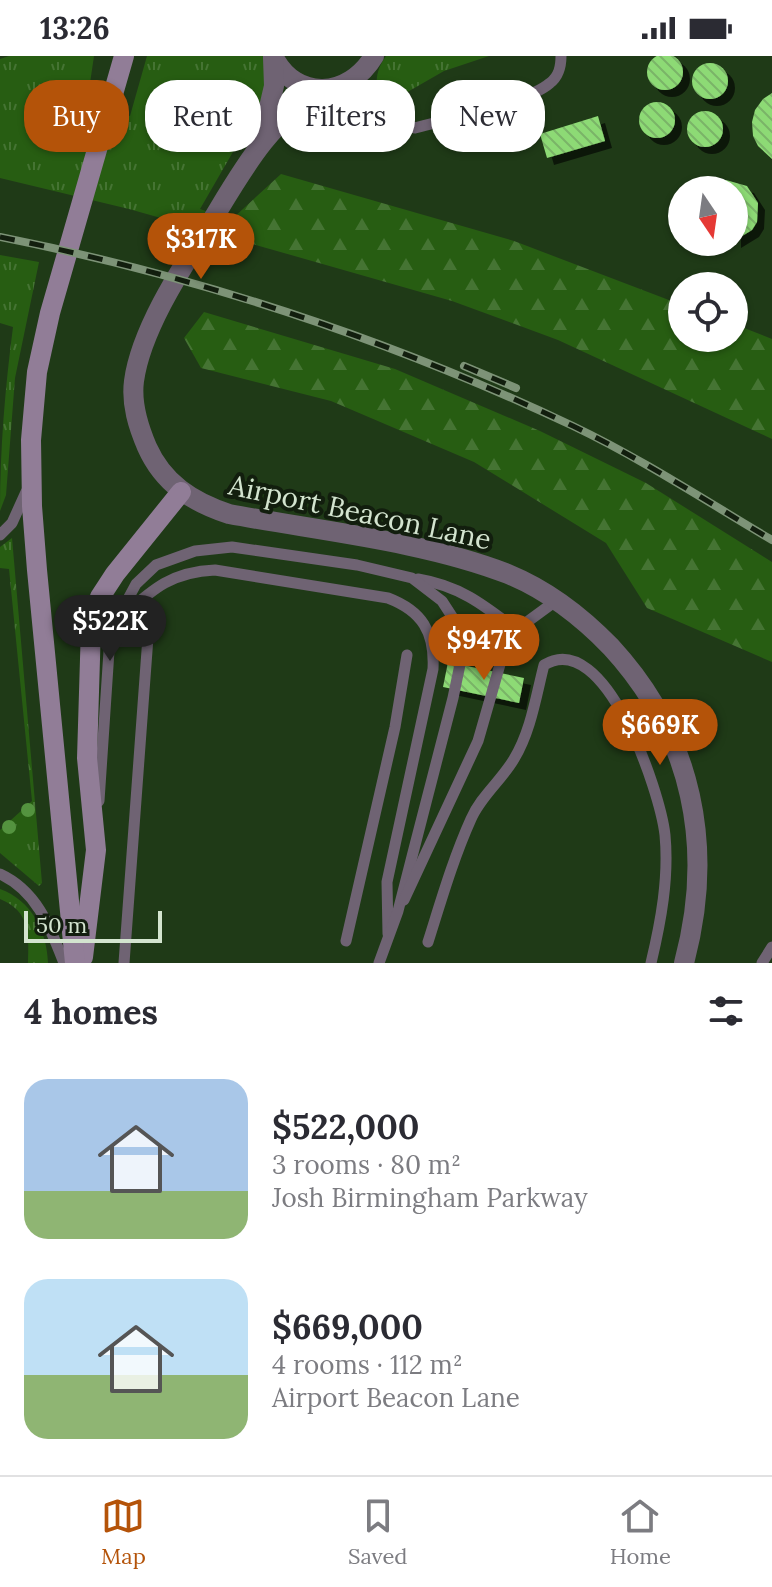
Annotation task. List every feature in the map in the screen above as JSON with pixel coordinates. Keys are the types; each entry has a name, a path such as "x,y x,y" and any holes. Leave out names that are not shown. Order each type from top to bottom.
{"main road":[{"path":"75,963 37,570 31,440 37,372 50,313 124,56"},
{"path":"82,963 96,850 87,758 91,626 100,597 115,574 181,492"}],"street":[{"path":"354,80 374,56"},
{"path":"273,57 293,80"},
{"name":"Airport Beacon Lane","path":"261,141 274,86 273,57"},
{"name":"Airport Beacon Lane","path":"261,141 277,125"},
{"name":"Airport Beacon Lane","path":"254,152 192,252 149,334 134,382 135,409 149,452 159,469 181,492 200,503 229,514 468,560 511,575 557,600 599,635 642,684 660,713 685,770 696,824 698,875 695,925 684,963"}],"lane":[{"path":"415,128 534,94 552,82 561,67 561,56"},
{"path":"0,535 18,512 32,475"},
{"path":"96,850 109,651 115,623 125,601 145,573 156,565 213,548 232,547 357,565 439,583 464,592 519,632"},
{"path":"115,623 167,580 198,571 215,570 388,598 413,610 428,630 434,652 433,669 387,882 388,939"},
{"path":"379,963 398,911 462,655 453,618 442,601 412,578"},
{"path":"398,911 478,741 508,644 557,600"},
{"path":"124,963 148,637"},
{"path":"346,941 395,727 407,655"},
{"path":"428,942 471,818 485,794 514,759 524,736 544,665 556,657 571,658 591,670 615,702 640,747 656,794 665,834 665,879 661,922 651,963"},
{"path":"0,874 31,896 46,921 64,963"},
{"path":"762,963 772,947"}],"green space":[{"path":"9,56 94,56 90,80 24,80 24,152 129,152 129,116 147,56 263,56 267,74 261,103 261,80 145,80 145,152 233,152 200,209 231,220 221,235 0,178 0,59"},
{"path":"386,56 489,56 444,71 415,88 415,80 377,80 379,68"},
{"path":"281,174 514,241 668,300 668,352 748,352 748,330 772,339 772,439 558,340 452,301 221,235 231,220"},
{"path":"0,255 39,262 15,378 6,495 0,511 4,419 13,327 0,323"},
{"path":"204,312 395,369 540,431 646,483 772,562 772,662 647,608 606,543 474,462 331,401 201,368 184,338"},
{"path":"12,538 42,883 39,886 0,853 0,830 32,801 9,569 0,568 0,547"},
{"path":"0,889 20,901 35,918 41,928 48,963 28,963 26,925 17,910 0,899"}],"building":[{"path":"665,54 678,59 683,72 678,85 665,90 652,85 647,72 652,59"},
{"path":"710,63 723,68 728,81 723,94 710,99 697,94 692,81 697,68"},
{"path":"772,93 772,159 758,146 753,136 752,122 755,110"},
{"path":"657,102 670,107 675,120 670,133 657,138 644,133 639,120 644,107"},
{"path":"705,111 718,116 723,129 718,142 705,147 692,142 687,129 692,116"},
{"path":"598,116 605,141 547,158 545,132"},
{"path":"748,188 758,203 757,222 748,232"},
{"path":"448,662 524,678 519,703 443,687"}],"railway":[{"path":"0,237 220,291 434,366 599,439 772,540"},
{"path":"464,366 516,388"}]}
